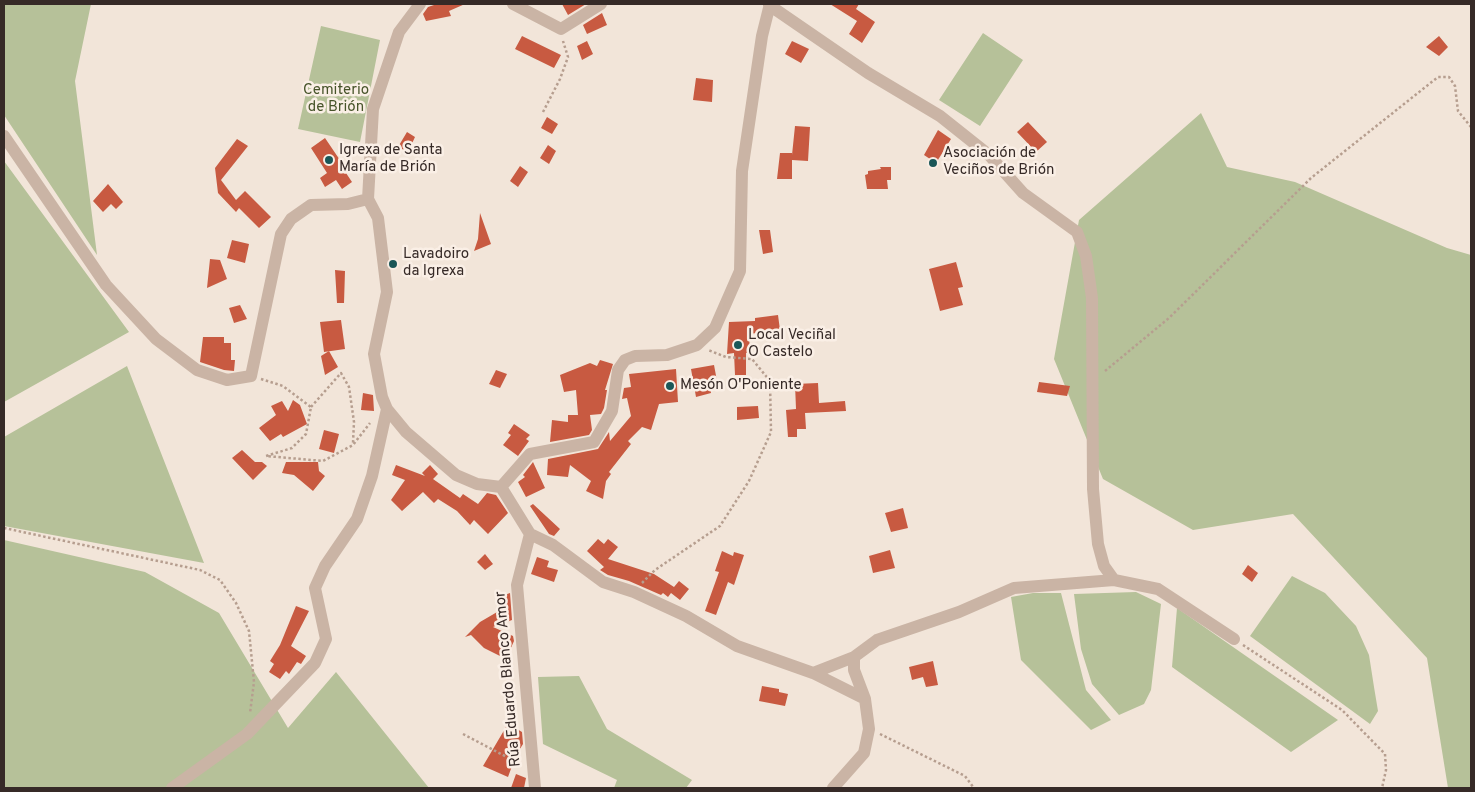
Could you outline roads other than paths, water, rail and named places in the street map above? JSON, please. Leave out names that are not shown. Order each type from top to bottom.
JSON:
[{"type":"street","points":[[420,4],[399,32],[373,109],[368,199],[378,218],[387,292],[374,354],[382,397],[387,410],[406,432],[456,475],[477,484],[501,487]]},
{"type":"street","points":[[513,4],[561,30],[601,4]]},
{"type":"street","points":[[501,487],[530,454],[594,442],[612,411],[618,370],[625,360],[635,356],[667,355],[697,345],[715,328],[740,271],[742,172],[762,36],[770,4],[868,73],[940,116],[988,155],[1023,193],[1077,232],[1086,256],[1092,298],[1093,489],[1098,544],[1104,566],[1114,580]]},
{"type":"street","points":[[4,136],[106,285],[156,339],[197,370],[227,380],[251,376],[281,234],[291,219],[311,205],[348,204],[368,199]]},
{"type":"street","points":[[172,788],[247,734],[315,663],[326,639],[316,588],[325,566],[357,519],[372,476],[387,410]]},
{"type":"street","points":[[501,487],[530,534],[553,545],[603,582],[634,592],[686,616],[737,646],[813,673],[865,699]]},
{"type":"street","name":"Rúa Eduardo Blanco Amor","points":[[530,534],[518,584],[535,788]]},
{"type":"street","points":[[813,673],[854,657],[877,640],[959,612],[1014,588],[1114,580],[1158,589],[1234,638]]},
{"type":"street","points":[[833,788],[864,753],[869,729],[865,699],[854,670],[854,657]]},
{"type":"place","name":"Igrexa de Santa María de Brión","points":[[329,160]]},
{"type":"place","name":"Asociación de Veciños de Brión","points":[[933,163]]},
{"type":"place","name":"Lavadoiro da Igrexa","points":[[393,264]]},
{"type":"place","name":"Local Veciñal O Castelo","points":[[738,345]]},
{"type":"place","name":"Mesón O'Poniente","points":[[670,386]]},
{"type":"park label","name":"Cemiterio de Brión","points":[[336,100]]}]
